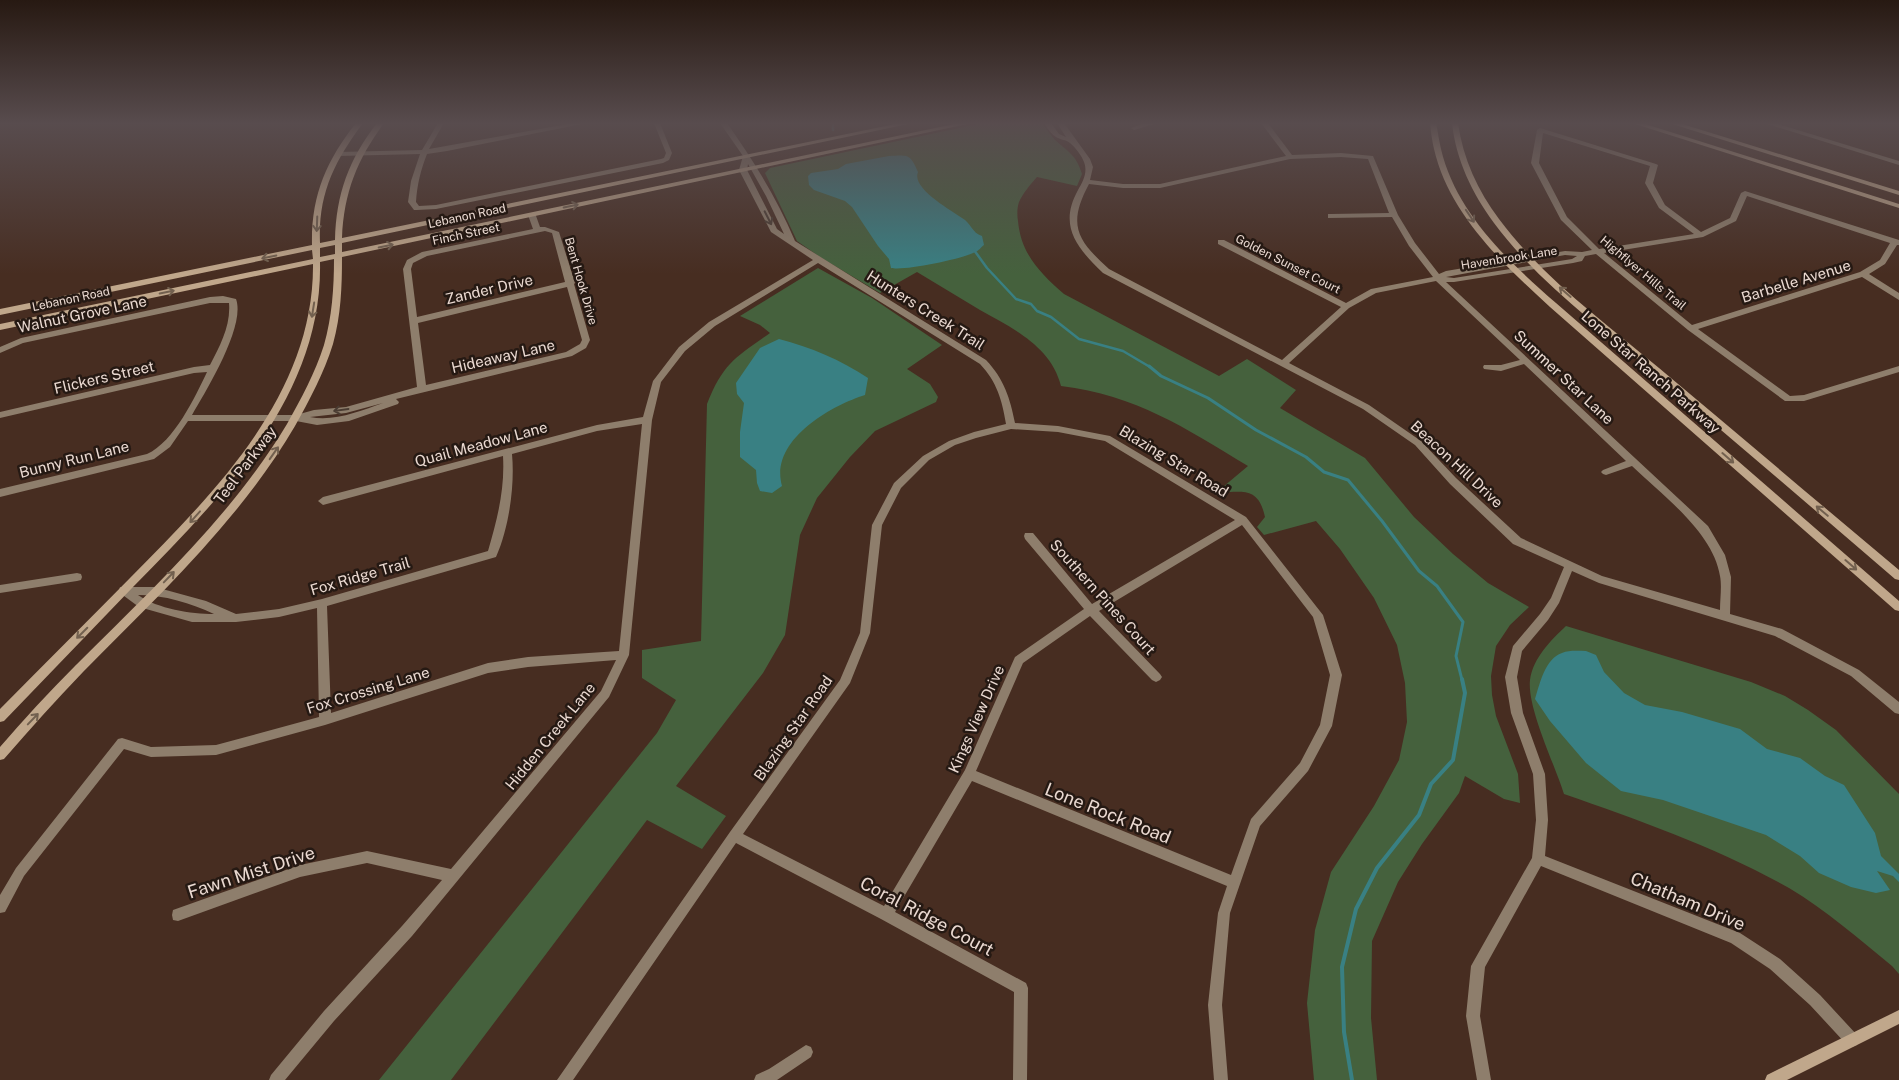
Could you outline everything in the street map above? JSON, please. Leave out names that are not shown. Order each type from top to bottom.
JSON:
[{"type":"main road","name":"Teel Parkway","points":[[0,717],[190,523],[218,492],[271,418],[292,377],[308,334],[316,286],[317,210],[329,173]]},
{"type":"main road","name":"Teel Parkway","points":[[0,755],[198,547],[240,499],[272,457],[296,418],[317,377],[326,353],[336,309],[340,212],[352,173]]},
{"type":"main road","name":"Lebanon Road","points":[[0,312],[669,173]]},
{"type":"main road","name":"Lebanon Road","points":[[0,327],[727,173]]},
{"type":"main road","name":"Lone Star Ranch Parkway","points":[[1446,173],[1449,182],[1476,225],[1514,269],[1899,607]]},
{"type":"main road","name":"Lone Star Ranch Parkway","points":[[1469,173],[1476,189],[1499,224],[1537,266],[1590,314],[1899,576]]},
{"type":"main road","points":[[1796,173],[1899,206]]},
{"type":"main road","points":[[1835,173],[1899,193]]},
{"type":"main road","points":[[527,202],[532,215]]},
{"type":"main road","points":[[102,305],[117,287]]},
{"type":"main road","points":[[100,291],[102,305]]},
{"type":"main road","points":[[1772,1080],[1899,1017]]},
{"type":"street","points":[[419,173],[412,202],[418,208],[446,205],[598,173]]},
{"type":"street","name":"Hunters Creek Trail","points":[[745,173],[774,230],[818,260],[983,362],[996,373],[1005,392],[1011,426]]},
{"type":"street","points":[[759,173],[793,244]]},
{"type":"street","name":"Beacon Hill Drive","points":[[1088,173],[1073,209],[1074,233],[1095,261],[1106,271],[1366,407],[1386,420],[1418,443],[1452,481],[1517,541],[1599,579],[1778,632],[1855,672],[1899,710]]},
{"type":"street","points":[[1086,181],[1124,188],[1160,186],[1216,173]]},
{"type":"street","name":"Summer Star Lane","points":[[1378,173],[1394,215],[1412,244],[1438,278],[1704,529],[1720,555],[1726,577],[1725,616]]},
{"type":"street","name":"Highflyer Hills Trail","points":[[1541,173],[1564,218],[1598,252],[1691,328],[1788,398],[1804,398],[1899,369]]},
{"type":"street","name":"Highflyer Hills Trail","points":[[1651,173],[1648,183],[1662,206],[1700,235]]},
{"type":"street","name":"Havenbrook Lane","points":[[1438,278],[1446,273],[1530,258],[1565,253],[1582,254],[1598,252],[1700,235],[1733,219],[1745,193],[1896,242]]},
{"type":"street","points":[[532,215],[537,230]]},
{"type":"street","points":[[1331,216],[1394,215]]},
{"type":"street","name":"Bent Hook Drive","points":[[537,230],[545,229],[555,232],[586,340]]},
{"type":"street","name":"Finch Street","points":[[413,321],[407,269],[410,262],[415,258],[425,254],[537,230]]},
{"type":"street","name":"Golden Sunset Court","points":[[1221,242],[1346,306]]},
{"type":"street","name":"Barbelle Avenue","points":[[1691,328],[1863,274],[1882,264],[1896,242]]},
{"type":"street","name":"Havenbrook Lane","points":[[1283,364],[1346,306],[1374,292],[1438,278],[1454,280],[1573,261],[1582,254]]},
{"type":"street","name":"Hidden Creek Lane","points":[[276,1080],[330,1016],[407,931],[605,694],[624,655],[647,420],[657,381],[682,349],[712,324],[818,260]]},
{"type":"street","points":[[1863,274],[1899,297]]},
{"type":"street","name":"Zander Drive","points":[[413,321],[570,284]]},
{"type":"street","name":"Walnut Grove Lane","points":[[0,350],[21,341],[191,304],[217,299],[231,300],[234,305],[234,314],[214,368]]},
{"type":"street","points":[[413,321],[422,389]]},
{"type":"street","name":"Hideaway Lane","points":[[187,418],[296,418],[317,422],[350,418],[381,408],[422,389],[569,354],[583,346],[586,340]]},
{"type":"street","points":[[1487,367],[1501,368],[1526,361]]},
{"type":"street","points":[[187,418],[214,368]]},
{"type":"street","name":"Flickers Street","points":[[0,415],[194,370],[214,368]]},
{"type":"street","name":"Bunny Run Lane","points":[[0,493],[155,455],[166,446],[187,418]]},
{"type":"street","name":"Quail Meadow Lane","points":[[323,500],[597,428],[647,420]]},
{"type":"street","name":"Blazing Star Road","points":[[564,1080],[734,836],[844,683],[865,632],[877,525],[898,486],[926,458],[952,443],[974,435],[1011,426],[1058,428],[1107,438],[1243,520]]},
{"type":"street","name":"Fox Ridge Trail","points":[[124,590],[143,604],[192,618],[236,618],[279,613],[322,603],[492,554],[508,500],[510,472],[507,452]]},
{"type":"street","points":[[1606,472],[1634,462]]},
{"type":"street","points":[[1221,1080],[1215,1005],[1224,913],[1254,824],[1304,767],[1326,726],[1336,675],[1318,615],[1243,520]]},
{"type":"street","name":"Kings View Drive","points":[[886,914],[969,774],[1019,660],[1092,610],[1243,520]]},
{"type":"street","name":"Southern Pines Court","points":[[1029,536],[1092,610],[1156,678]]},
{"type":"street","points":[[1484,1080],[1472,1016],[1478,966],[1538,859],[1542,820],[1540,774],[1517,713],[1511,676],[1517,649],[1544,617],[1570,565]]},
{"type":"street","points":[[0,589],[77,577]]},
{"type":"street","points":[[124,590],[155,591],[206,605],[236,618]]},
{"type":"street","points":[[322,603],[325,720]]},
{"type":"street","name":"Fox Crossing Lane","points":[[0,907],[20,872],[122,743],[151,752],[216,750],[325,720],[488,668],[528,662],[624,655]]},
{"type":"street","name":"Lone Rock Road","points":[[969,774],[1234,883]]},
{"type":"street","name":"Coral Ridge Court","points":[[734,836],[886,914],[1021,988],[1020,1080]]},
{"type":"street","name":"Fawn Mist Drive","points":[[178,915],[300,871],[367,857],[453,876]]},
{"type":"street","name":"Chatham Drive","points":[[1538,859],[1735,938],[1775,964],[1815,1000],[1852,1040]]},
{"type":"street","points":[[761,1080],[774,1074],[806,1052]]},
{"type":"green space","points":[[765,173],[1082,173],[1077,186],[1037,177],[1019,202],[1018,219],[1023,243],[1033,262],[1047,278],[1064,294],[1219,376],[1247,359],[1296,390],[1280,408],[1365,458],[1414,517],[1453,554],[1488,583],[1529,607],[1510,625],[1496,646],[1491,676],[1496,716],[1518,774],[1520,803],[1504,799],[1465,776],[1459,793],[1422,844],[1398,882],[1372,941],[1371,1018],[1377,1080],[1314,1080],[1307,1003],[1315,930],[1331,872],[1374,806],[1399,760],[1407,722],[1405,683],[1397,645],[1374,598],[1340,549],[1316,521],[1264,535],[1257,527],[1265,517],[1262,507],[1253,495],[1241,492],[1217,492],[1248,466],[1181,426],[1137,405],[1088,390],[1061,386],[1049,360],[1029,340],[917,272],[880,293],[797,241]]},
{"type":"green space","points":[[818,268],[872,298],[942,345],[907,369],[930,384],[938,397],[936,402],[875,431],[850,457],[817,498],[800,535],[785,635],[763,673],[676,786],[726,816],[702,849],[647,820],[451,1080],[379,1080],[657,733],[676,700],[642,678],[642,650],[701,641],[707,404],[719,379],[732,362],[770,333],[760,325],[740,316]]},
{"type":"green space","points":[[1566,626],[1751,682],[1785,696],[1836,730],[1899,794],[1899,974],[1892,966],[1842,925],[1789,888],[1707,848],[1564,794],[1537,721],[1530,692],[1530,680],[1539,657],[1549,643]]},
{"type":"water","points":[[811,173],[918,173],[917,178],[920,185],[933,198],[965,220],[976,233],[982,236],[984,245],[968,255],[946,261],[908,268],[891,268],[889,259],[852,207],[845,201],[814,190],[809,185],[808,176]]},
{"type":"water","points":[[779,339],[825,355],[847,365],[868,378],[865,395],[851,400],[820,417],[793,440],[785,454],[780,470],[782,486],[772,493],[760,491],[756,470],[740,457],[740,432],[744,403],[737,394],[736,383],[760,348]]},
{"type":"water","points":[[1586,651],[1596,655],[1604,672],[1624,693],[1645,705],[1682,712],[1740,729],[1767,749],[1800,758],[1825,776],[1844,785],[1875,833],[1881,856],[1899,874],[1899,882],[1893,876],[1877,871],[1890,890],[1876,893],[1851,887],[1819,873],[1800,856],[1766,835],[1663,800],[1621,791],[1586,763],[1550,721],[1535,699],[1541,679],[1551,660],[1565,652]]},
{"type":"waterway","points":[[974,250],[987,268],[1016,299],[1031,304],[1037,311],[1051,317],[1079,339],[1123,351],[1150,367]]},
{"type":"waterway","points":[[1149,366],[1161,376],[1208,398],[1256,430],[1306,457],[1324,472],[1348,480],[1382,521],[1419,571],[1437,586],[1463,622],[1456,656],[1462,680]]},
{"type":"waterway","points":[[1352,1080],[1344,1032],[1342,967],[1356,909],[1377,868],[1419,815],[1431,784],[1453,760],[1465,693],[1462,679]]}]
